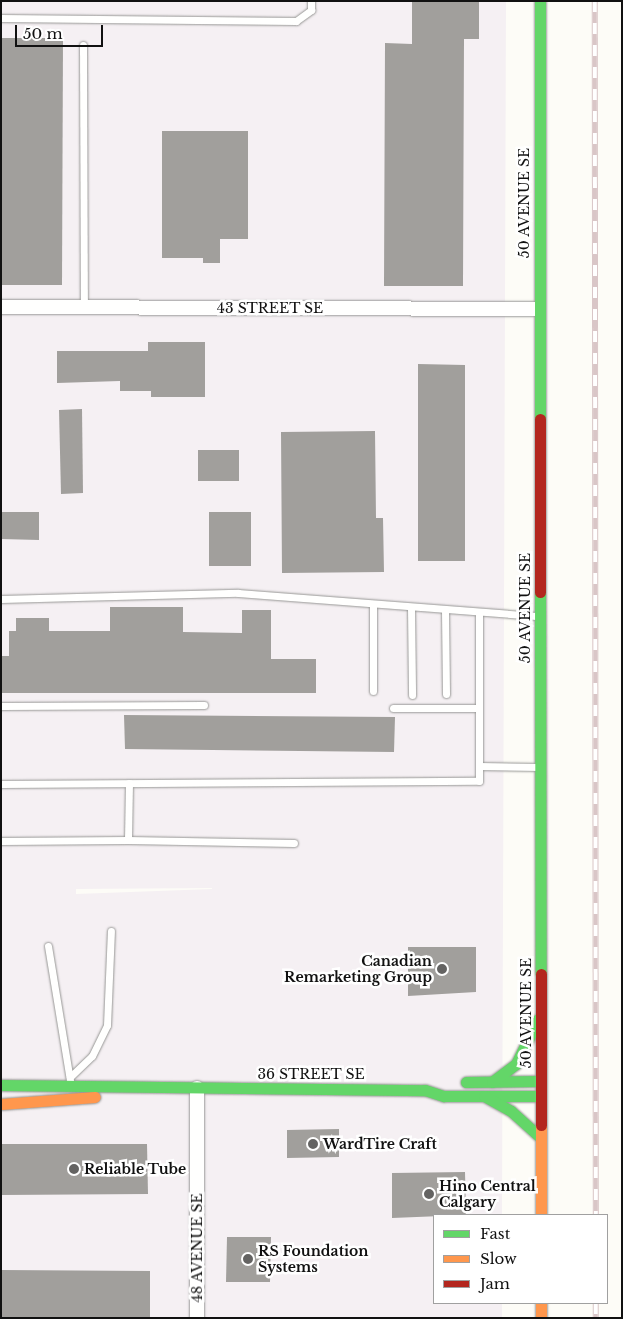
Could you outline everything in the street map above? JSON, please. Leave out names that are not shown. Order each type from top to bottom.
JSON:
[{"type":"street","name":"50 AVENUE SE","points":[[540,1],[541,1214]]},
{"type":"street","name":"43 STREET SE","points":[[1,307],[539,309]]},
{"type":"street","points":[[492,1082],[516,1064],[541,1012]]},
{"type":"street","name":"36 STREET SE","points":[[1,1085],[70,1081],[197,1088],[425,1090],[444,1096],[541,1096]]},
{"type":"street","name":"36 STREET SE","points":[[425,1090],[445,1082],[541,1082]]},
{"type":"street","name":"36 STREET SE","points":[[1,1104],[197,1088]]},
{"type":"street","name":"48 AVENUE SE","points":[[197,1088],[197,1318]]},
{"type":"street","points":[[484,1096],[525,1122],[541,1138]]},
{"type":"street","points":[[541,1304],[541,1318]]},
{"type":"lane","points":[[1,18],[296,21],[311,10],[311,1]]},
{"type":"lane","points":[[83,45],[84,307]]},
{"type":"lane","points":[[1,599],[238,593],[373,606],[480,614],[540,616]]},
{"type":"lane","points":[[373,606],[373,691]]},
{"type":"lane","points":[[411,608],[412,695]]},
{"type":"lane","points":[[445,611],[446,694]]},
{"type":"lane","points":[[1,784],[479,782],[480,614]]},
{"type":"lane","points":[[1,706],[204,705]]},
{"type":"lane","points":[[393,708],[479,708]]},
{"type":"lane","points":[[479,766],[540,767]]},
{"type":"lane","points":[[128,840],[129,783]]},
{"type":"lane","points":[[1,841],[128,840],[294,843]]},
{"type":"lane","points":[[70,1081],[92,1056],[107,1025],[111,931]]},
{"type":"lane","points":[[48,946],[70,1081]]},
{"type":"shaded area","points":[[1,1],[506,1],[502,1214],[433,1214],[433,1304],[502,1304],[502,1318],[1,1318]],"holes":[[[212,888],[212,889],[76,894],[76,889]]]},
{"type":"building","points":[[412,1],[479,1],[479,39],[464,39],[463,286],[384,286],[385,43],[412,44]]},
{"type":"building","points":[[1,38],[63,38],[62,285],[1,285]]},
{"type":"building","points":[[162,131],[248,131],[248,239],[220,239],[220,263],[203,263],[203,258],[162,258]]},
{"type":"building","points":[[148,342],[205,342],[205,397],[151,397],[151,391],[120,391],[120,381],[57,383],[57,351],[148,351]]},
{"type":"building","points":[[418,364],[465,365],[465,561],[418,561]]},
{"type":"building","points":[[82,409],[83,493],[61,494],[59,410]]},
{"type":"building","points":[[375,431],[376,518],[383,518],[384,572],[282,573],[281,432]]},
{"type":"building","points":[[198,450],[239,450],[239,481],[198,481]]},
{"type":"building","points":[[1,512],[39,512],[39,540],[1,539]]},
{"type":"building","points":[[209,512],[251,512],[251,566],[209,566]]},
{"type":"building","points":[[110,607],[183,607],[183,632],[242,633],[242,610],[271,610],[271,659],[316,659],[316,693],[1,693],[1,656],[9,656],[9,631],[16,631],[16,618],[49,618],[49,631],[110,631]]},
{"type":"building","points":[[124,715],[395,717],[394,752],[125,749]]},
{"type":"building","name":"Canadian Remarketing Group","points":[[408,947],[476,947],[476,992],[408,996]]},
{"type":"building","name":"WardTire Craft","points":[[339,1129],[339,1157],[287,1158],[287,1130]]},
{"type":"building","name":"Reliable Tube","points":[[1,1144],[147,1144],[148,1194],[1,1195]]},
{"type":"building","name":"Hino Central Calgary","points":[[465,1172],[466,1214],[433,1214],[433,1216],[392,1218],[392,1173]]},
{"type":"building","name":"RS Foundation Systems","points":[[227,1237],[271,1237],[270,1282],[226,1282]]},
{"type":"building","points":[[1,1270],[150,1271],[150,1318],[1,1318]]},
{"type":"railway","points":[[595,1],[596,1214]]},
{"type":"railway","points":[[596,1304],[596,1318]]},
{"type":"traffic: fast","points":[[540,1],[540,419]]},
{"type":"traffic: fast","points":[[540,592],[541,974]]},
{"type":"traffic: fast","points":[[492,1082],[516,1064],[538,1019]]},
{"type":"traffic: fast","points":[[466,1082],[541,1081]]},
{"type":"traffic: fast","points":[[1,1085],[425,1090],[444,1096],[541,1096]]},
{"type":"traffic: fast","points":[[484,1096],[511,1111],[541,1138]]},
{"type":"traffic: slow","points":[[1,1104],[95,1097]]},
{"type":"traffic: slow","points":[[541,1125],[541,1214]]},
{"type":"traffic: slow","points":[[541,1304],[541,1318]]},
{"type":"traffic: jam","points":[[540,419],[540,592]]},
{"type":"traffic: jam","points":[[541,974],[541,1125]]},
{"type":"place","name":"Canadian Remarketing Group","points":[[442,969]]},
{"type":"place","name":"WardTire Craft","points":[[313,1144]]},
{"type":"place","name":"Reliable Tube","points":[[74,1169]]},
{"type":"place","name":"Hino Central Calgary","points":[[429,1194]]},
{"type":"place","name":"RS Foundation Systems","points":[[248,1259]]}]
